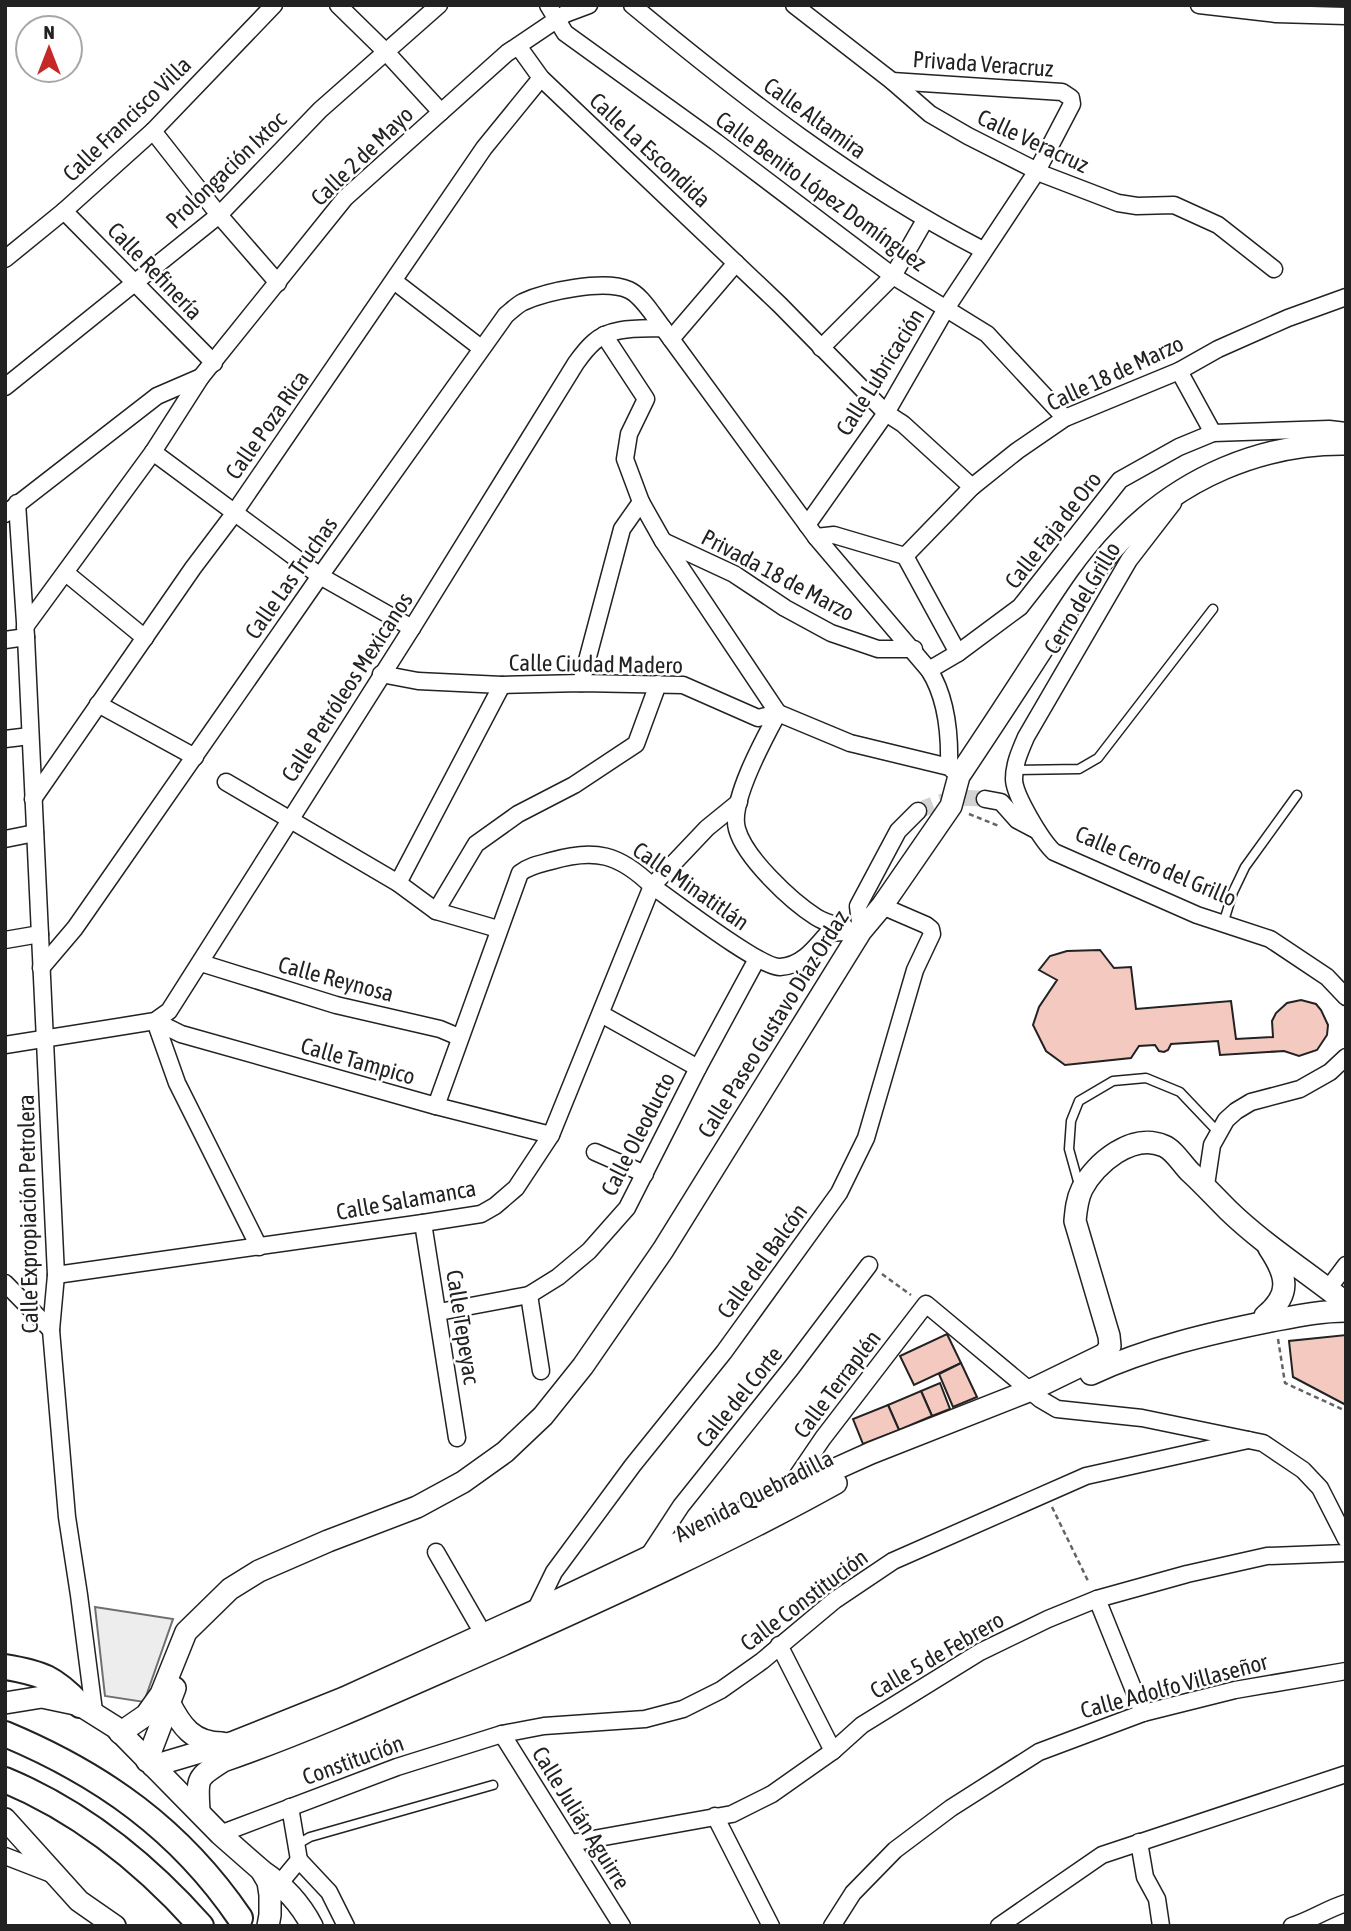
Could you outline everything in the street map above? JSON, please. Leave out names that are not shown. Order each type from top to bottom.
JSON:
[{"type":"main road","points":[[5,1667],[43,1675],[61,1685],[87,1708]]},
{"type":"main road","points":[[5,1734],[72,1765],[138,1808],[208,1875],[240,1918]]},
{"type":"main road","points":[[5,1780],[63,1808],[118,1847],[168,1891],[201,1926]]},
{"type":"street","name":"Calle Francisco Villa","points":[[5,259],[64,211],[153,131],[274,5]]},
{"type":"street","points":[[338,5],[441,112]]},
{"type":"street","name":"Prolongación Ixtoc","points":[[5,387],[219,215],[320,110],[439,5]]},
{"type":"street","name":"Calle 2 de Mayo","points":[[26,632],[153,452],[201,377],[345,198],[553,12],[565,14],[589,5]]},
{"type":"street","name":"Calle Altamira","points":[[632,5],[705,65],[824,154],[925,220],[983,250]]},
{"type":"street","name":"Calle Veracruz","points":[[794,5],[892,80],[930,114],[1037,172],[1118,203],[1137,206],[1174,205],[1218,225],[1275,268]]},
{"type":"street","points":[[1199,5],[1346,16]]},
{"type":"street","name":"Calle Benito López Domínguez","points":[[553,12],[565,33],[716,142],[893,276],[987,334],[1065,418]]},
{"type":"street","name":"Calle La Escondida","points":[[518,46],[538,73],[780,305],[886,413],[903,424],[972,487]]},
{"type":"street","name":"Calle Poza Rica","points":[[33,799],[538,73]]},
{"type":"street","name":"Privada Veracruz","points":[[892,80],[1062,92],[1071,98],[1072,104],[1037,172]]},
{"type":"street","points":[[153,131],[219,215],[278,283]]},
{"type":"street","name":"Calle Lubricación","points":[[811,531],[886,413],[947,307],[1037,172]]},
{"type":"street","name":"Calle Refinería","points":[[64,211],[214,363]]},
{"type":"street","points":[[821,348],[893,276],[925,220]]},
{"type":"street","points":[[667,334],[736,263]]},
{"type":"street","points":[[394,282],[481,348]]},
{"type":"street","name":"Calle Las Truchas","points":[[41,968],[75,928],[506,315],[521,303],[553,293],[588,285],[624,288],[633,292],[667,334]]},
{"type":"street","name":"Calle 18 de Marzo","points":[[905,556],[972,487],[1065,418],[1179,371],[1218,349],[1288,318],[1346,298]]},
{"type":"street","points":[[918,811],[898,831],[858,906],[861,931],[816,918],[773,882],[747,848],[736,828],[739,802],[751,767],[778,713],[663,541],[641,502],[625,459],[629,434],[646,399],[604,335],[623,330],[667,334],[811,531],[914,649],[929,670],[938,684],[950,736],[954,772]]},
{"type":"street","name":"Calle Petróleos Mexicanos","points":[[155,1021],[169,1011],[201,963],[576,363],[594,342],[604,335]]},
{"type":"street","points":[[1179,371],[1213,433]]},
{"type":"street","name":"Calle 2 de Mayo","points":[[11,509],[157,396],[201,377]]},
{"type":"street","name":"Calle Faja de Oro","points":[[929,670],[958,653],[1020,607],[1120,480],[1179,447],[1213,433],[1329,429],[1346,431]]},
{"type":"street","name":"Calle Paseo Gustavo Díaz Ordaz","points":[[120,1733],[146,1715],[160,1694],[186,1632],[230,1589],[259,1571],[417,1507],[463,1482],[505,1452],[543,1416],[583,1366],[663,1250],[861,931],[882,906],[951,806],[954,772],[1101,563],[1122,539],[1160,506],[1212,473],[1256,455],[1298,445],[1346,444]]},
{"type":"street","points":[[153,452],[320,576],[412,628]]},
{"type":"street","name":"Cerro del Grillo","points":[[1014,770],[1026,737],[1129,560],[1185,488]]},
{"type":"street","points":[[581,683],[622,529],[641,502]]},
{"type":"street","name":"Calle Expropiación Petrolera","points":[[11,509],[26,632],[46,1037],[56,1275],[51,1330],[66,1517],[79,1595],[87,1708]]},
{"type":"street","points":[[811,531],[905,556],[958,653]]},
{"type":"street","name":"Privada 18 de Marzo","points":[[663,541],[734,574],[785,608],[831,633],[878,649],[914,649]]},
{"type":"street","points":[[66,573],[145,638]]},
{"type":"street","points":[[5,640],[26,632]]},
{"type":"street","name":"Calle Ciudad Madero","points":[[381,674],[418,681],[502,685],[581,683],[690,687],[758,718],[778,713],[850,743],[954,772]]},
{"type":"street","points":[[436,911],[476,845],[518,814],[574,785],[636,744],[658,684]]},
{"type":"street","points":[[398,883],[502,685]]},
{"type":"street","points":[[99,704],[195,757]]},
{"type":"street","points":[[5,739],[30,736]]},
{"type":"street","name":"Calle Cerro del Grillo","points":[[1014,770],[1013,783],[1036,830],[1044,843],[1062,856],[1197,915],[1270,939],[1327,977],[1346,997]]},
{"type":"street","points":[[226,782],[398,883],[436,911],[498,929]]},
{"type":"street","points":[[985,799],[1001,802],[1017,820],[1036,830]]},
{"type":"street","name":"Calle Salamanca","points":[[56,1275],[424,1223],[481,1214],[495,1206],[516,1188],[551,1135],[652,886],[707,828],[739,802]]},
{"type":"street","points":[[5,839],[35,834]]},
{"type":"street","name":"Calle Minatitlán","points":[[436,1106],[498,929],[520,873],[527,868],[565,857],[592,853],[608,856],[640,874],[652,886],[757,959],[777,968],[807,957],[828,933],[861,931]]},
{"type":"street","name":"Calle del Balcón","points":[[539,1619],[554,1572],[633,1465],[724,1352],[839,1193],[866,1138],[915,970],[932,934],[926,925],[882,906]]},
{"type":"street","points":[[5,940],[40,934]]},
{"type":"street","name":"Calle Oleoducto","points":[[439,1312],[529,1295],[558,1277],[589,1251],[627,1209],[757,959]]},
{"type":"street","name":"Calle Reynosa","points":[[201,963],[336,1005],[440,1029],[459,1037]]},
{"type":"street","points":[[601,1013],[698,1068]]},
{"type":"street","points":[[5,1045],[155,1021],[177,1083],[259,1247]]},
{"type":"street","name":"Calle Tampico","points":[[155,1021],[181,1034],[436,1106],[551,1135]]},
{"type":"street","points":[[1206,1185],[1212,1145],[1226,1121],[1251,1102],[1300,1089],[1331,1072],[1346,1057]]},
{"type":"street","points":[[1080,1192],[1087,1180],[1126,1146],[1138,1142],[1152,1142],[1167,1147],[1229,1211],[1346,1303]]},
{"type":"street","points":[[595,1152],[645,1174]]},
{"type":"street","name":"Avenida Quebradilla","points":[[150,1764],[234,1742],[488,1642],[713,1548],[840,1480],[1036,1394],[1095,1360],[1109,1350],[1109,1336],[1075,1221],[1080,1192]]},
{"type":"street","name":"Calle Tepeyac","points":[[424,1223],[457,1438]]},
{"type":"street","points":[[1262,1238],[1280,1264],[1284,1281],[1279,1305],[1270,1318]]},
{"type":"street","name":"Calle del Corte","points":[[647,1558],[681,1507],[869,1265]]},
{"type":"street","points":[[1270,1318],[1315,1299],[1328,1289],[1346,1265]]},
{"type":"street","points":[[5,1283],[51,1330]]},
{"type":"street","points":[[529,1295],[541,1371]]},
{"type":"street","points":[[926,1304],[1057,1409],[1142,1418],[1271,1447],[1303,1470],[1320,1488],[1346,1539]]},
{"type":"street","name":"Calle Terraplén","points":[[785,1493],[823,1438],[926,1304]]},
{"type":"street","name":"Avenida Quebradilla","points":[[539,1619],[647,1558],[871,1453],[1116,1363],[1233,1328],[1270,1318],[1346,1311]]},
{"type":"street","name":"Calle Constitución","points":[[502,1734],[544,1726],[645,1719],[683,1709],[721,1690],[762,1661],[835,1600],[893,1561],[1086,1476],[1248,1440]]},
{"type":"street","points":[[436,1552],[488,1642]]},
{"type":"street","name":"Calle 5 de Febrero","points":[[571,1843],[732,1814],[772,1794],[833,1751],[862,1726],[980,1651],[1097,1599],[1186,1574],[1267,1556],[1346,1553]]},
{"type":"street","points":[[1097,1599],[1143,1713]]},
{"type":"street","points":[[150,1764],[169,1702],[187,1656],[201,1634],[206,1612]]},
{"type":"street","name":"Avenida Quebradilla","points":[[199,1810],[197,1787],[202,1774],[223,1761],[399,1691],[488,1642]]},
{"type":"street","points":[[779,1645],[833,1751]]},
{"type":"street","name":"Calle Adolfo Villaseñor","points":[[832,1926],[844,1905],[873,1870],[895,1850],[951,1808],[1039,1752],[1143,1713],[1236,1690],[1346,1671]]},
{"type":"street","points":[[19,1696],[87,1708],[120,1733],[261,1870],[268,1882],[312,1926]]},
{"type":"street","points":[[169,1702],[178,1721],[196,1738],[218,1744],[234,1742]]},
{"type":"street","name":"Constitución","points":[[220,1833],[397,1767],[502,1734]]},
{"type":"street","name":"Calle Julián Aguirre","points":[[502,1734],[622,1926]]},
{"type":"street","points":[[999,1926],[1102,1855],[1346,1774]]},
{"type":"street","points":[[290,1807],[298,1852],[328,1892],[346,1926]]},
{"type":"street","points":[[715,1816],[771,1926]]},
{"type":"street","points":[[5,1819],[100,1926]]},
{"type":"street","points":[[1139,1842],[1145,1877],[1157,1899],[1161,1926]]},
{"type":"street","points":[[268,1926],[275,1889],[298,1852]]},
{"type":"street","points":[[5,1856],[54,1875]]},
{"type":"street","points":[[79,1901],[115,1926]]},
{"type":"street","points":[[1303,1924],[1329,1908],[1346,1903]]},
{"type":"lane","points":[[1014,770],[1079,769],[1098,758],[1213,609]]},
{"type":"lane","points":[[1223,924],[1233,892],[1245,867],[1297,795]]},
{"type":"lane","points":[[1080,1192],[1069,1149],[1071,1121],[1079,1101],[1113,1081],[1146,1078],[1180,1092],[1219,1132]]},
{"type":"lane","points":[[298,1852],[310,1837],[493,1785]]},
{"type":"path","points":[[951,806],[1007,829]]},
{"type":"path","points":[[869,1265],[926,1304]]},
{"type":"path","points":[[1270,1318],[1285,1383],[1346,1411]]},
{"type":"path","points":[[1046,1494],[1097,1599]]},
{"type":"shaded area","points":[[95,1607],[173,1619],[144,1702],[105,1696]]},
{"type":"building","points":[[1100,950],[1114,968],[1131,967],[1136,1009],[1231,1001],[1236,1039],[1273,1037],[1272,1021],[1276,1013],[1287,1003],[1301,1000],[1316,1004],[1321,1010],[1328,1025],[1327,1035],[1317,1050],[1299,1056],[1284,1051],[1220,1055],[1218,1041],[1171,1044],[1164,1052],[1159,1051],[1155,1045],[1139,1046],[1131,1058],[1065,1065],[1046,1051],[1033,1025],[1039,1007],[1057,980],[1039,970],[1050,956],[1067,951]]},
{"type":"building","points":[[947,1334],[961,1363],[914,1385],[900,1356]]},
{"type":"building","points":[[1346,1335],[1346,1405],[1293,1377],[1289,1341]]},
{"type":"building","points":[[961,1363],[977,1397],[953,1407],[939,1374]]},
{"type":"building","points":[[940,1383],[950,1409],[932,1416],[921,1391]]},
{"type":"building","points":[[921,1391],[932,1416],[899,1430],[888,1405]]},
{"type":"building","points":[[888,1405],[899,1430],[863,1444],[853,1419]]},
{"type":"tunnel","points":[[918,811],[950,800],[985,799]]}]
